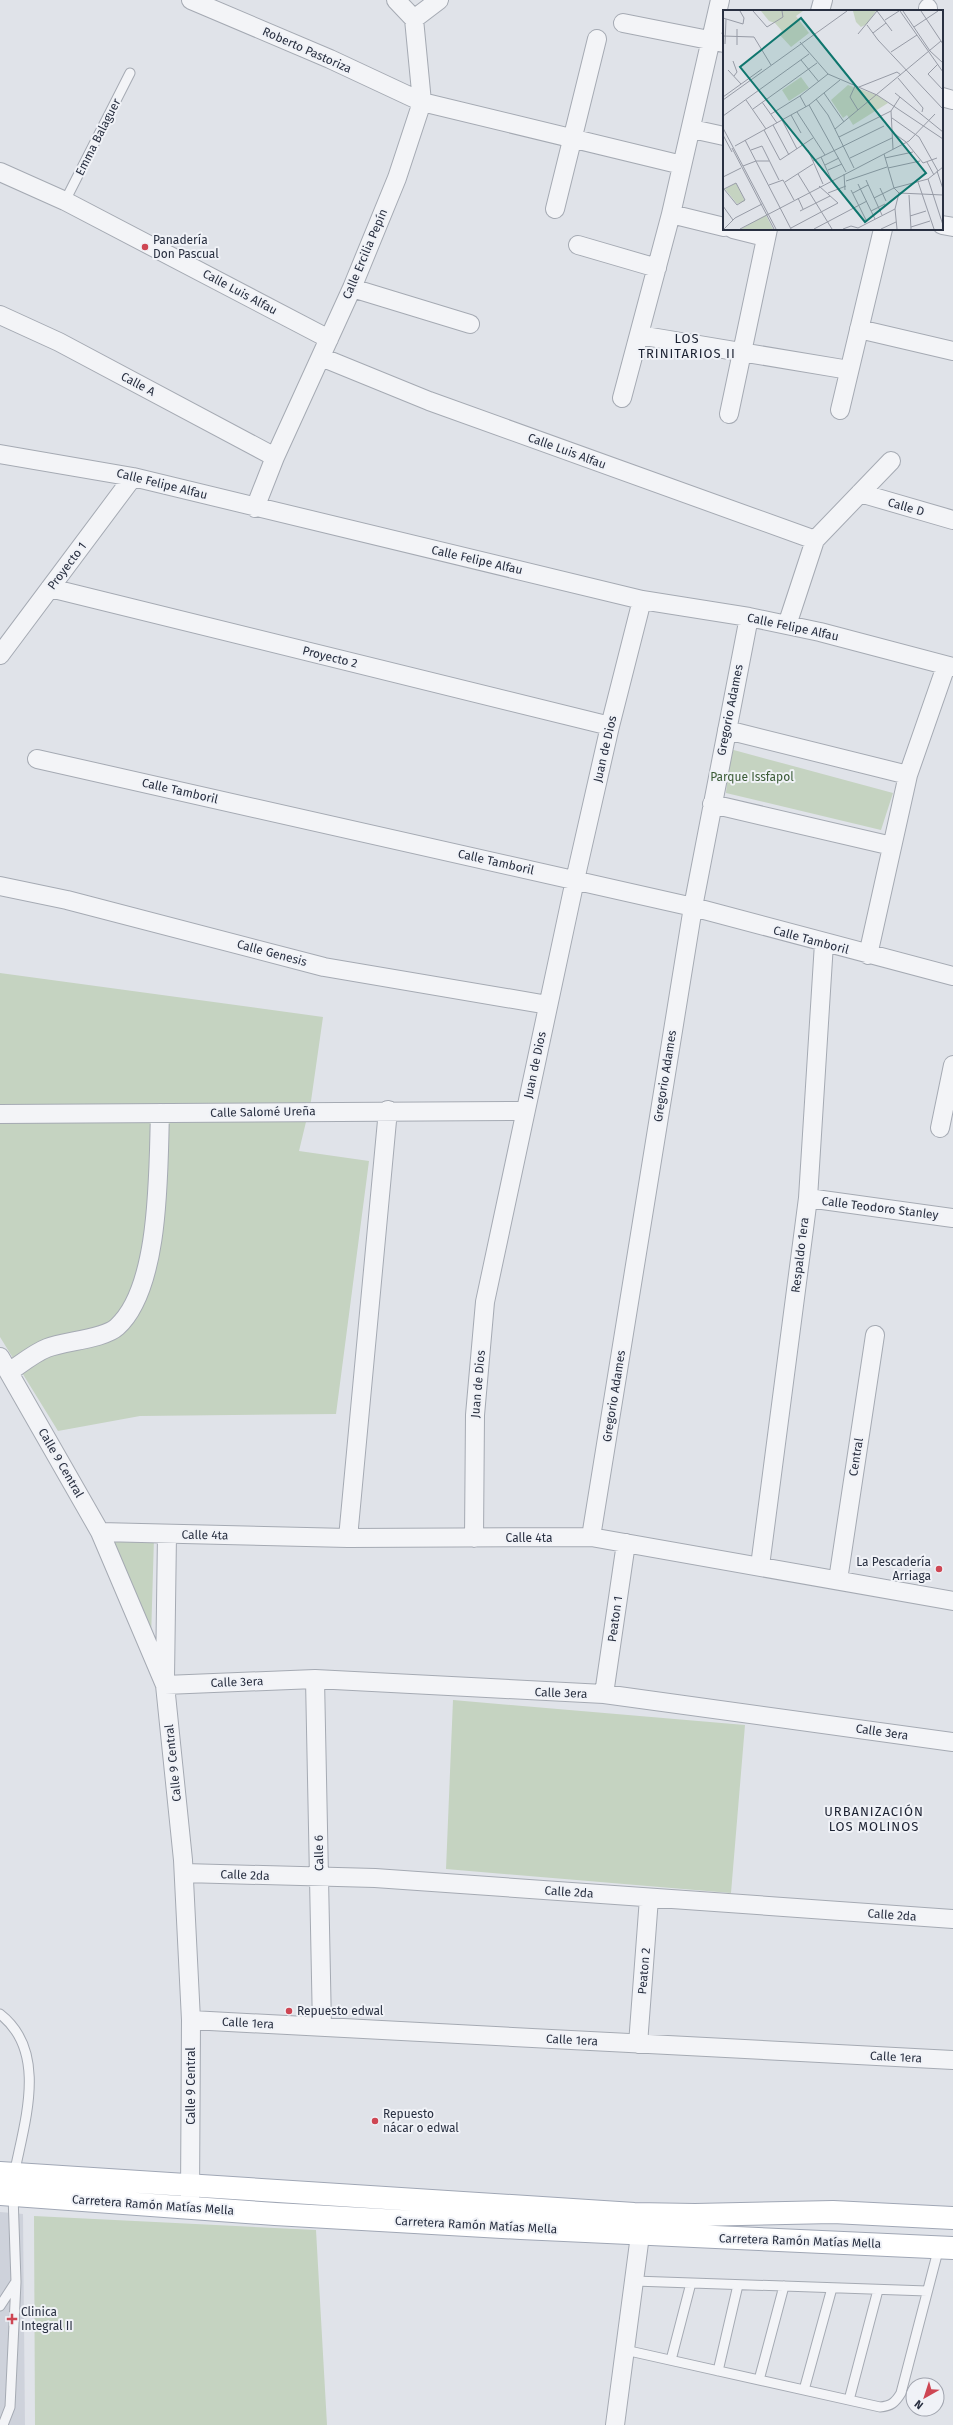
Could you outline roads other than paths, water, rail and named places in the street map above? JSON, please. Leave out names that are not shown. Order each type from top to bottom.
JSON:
[{"type":"main road","name":"Carretera Ramón Matías Mella","points":[[7,2184],[190,2197],[642,2224],[946,2247]]},
{"type":"main road","name":"Carretera Ramón Matías Mella","points":[[642,2224],[695,2215],[833,2212],[953,2218]]},
{"type":"street","name":"Roberto Pastoriza","points":[[191,0],[330,59],[422,102],[682,165]]},
{"type":"street","points":[[396,0],[414,19],[439,0]]},
{"type":"street","points":[[622,398],[671,214],[682,165],[717,42],[720,0]]},
{"type":"street","points":[[820,10],[823,0]]},
{"type":"street","name":"Calle Ercilia Pepín","points":[[254,508],[275,457],[352,288],[397,178],[422,102],[414,19]]},
{"type":"street","points":[[623,23],[717,42]]},
{"type":"street","points":[[555,209],[571,138],[597,39]]},
{"type":"street","points":[[943,97],[953,100]]},
{"type":"street","points":[[692,129],[723,136]]},
{"type":"street","name":"Calle Luis Alfau","points":[[0,172],[65,202],[329,339]]},
{"type":"street","points":[[671,214],[723,227]]},
{"type":"street","points":[[943,225],[953,227]]},
{"type":"street","points":[[729,414],[766,233],[741,230]]},
{"type":"street","points":[[840,410],[883,230]]},
{"type":"street","points":[[578,245],[657,268]]},
{"type":"street","points":[[352,288],[470,324]]},
{"type":"street","name":"Calle A","points":[[0,315],[59,342],[275,457]]},
{"type":"street","points":[[859,329],[953,351]]},
{"type":"street","points":[[639,335],[849,370]]},
{"type":"street","name":"Calle Luis Alfau","points":[[321,357],[429,401],[815,540]]},
{"type":"street","name":"Calle Felipe Alfau","points":[[0,454],[133,477],[254,508],[642,600],[748,617],[787,625],[949,666]]},
{"type":"street","points":[[787,625],[815,540],[891,461]]},
{"type":"street","name":"Proyecto 1","points":[[1,647],[50,588],[133,477]]},
{"type":"street","name":"Calle D","points":[[860,493],[953,520]]},
{"type":"street","name":"Proyecto 2","points":[[50,588],[610,726]]},
{"type":"street","name":"Juan de Dios","points":[[474,1538],[475,1415],[485,1302],[575,880],[610,726],[642,600]]},
{"type":"street","name":"Gregorio Adames","points":[[591,1538],[693,907],[748,617]]},
{"type":"street","points":[[868,955],[908,775],[949,666]]},
{"type":"street","points":[[727,730],[908,775]]},
{"type":"street","name":"Calle Tamboril","points":[[37,759],[693,907],[868,955],[953,976]]},
{"type":"street","points":[[712,804],[892,846]]},
{"type":"street","name":"Calle Genesis","points":[[0,886],[67,900],[324,967],[548,1005]]},
{"type":"street","name":"Respaldo 1era","points":[[760,1566],[808,1198],[824,943]]},
{"type":"street","points":[[940,1128],[953,1065]]},
{"type":"street","points":[[348,1538],[388,1110]]},
{"type":"street","name":"Calle Salomé Ureña","points":[[0,1114],[388,1110],[525,1111]]},
{"type":"street","points":[[4,1364],[47,1348],[98,1335],[117,1327],[135,1303],[148,1267],[158,1189],[160,1113]]},
{"type":"street","name":"Calle Teodoro Stanley","points":[[808,1198],[953,1218]]},
{"type":"street","name":"Central","points":[[838,1580],[875,1335]]},
{"type":"street","name":"Calle 9 Central","points":[[4,1364],[100,1532],[165,1685],[184,1873],[191,2020],[190,2197]]},
{"type":"street","name":"Calle 4ta","points":[[100,1532],[348,1538],[591,1538],[760,1566],[953,1601]]},
{"type":"street","points":[[165,1685],[167,1534]]},
{"type":"street","name":"Peaton 1","points":[[604,1694],[626,1543]]},
{"type":"street","name":"Calle 3era","points":[[165,1685],[315,1679],[604,1694],[953,1742]]},
{"type":"street","name":"Calle 6","points":[[315,1679],[322,2027]]},
{"type":"street","name":"Calle 2da","points":[[184,1873],[375,1878],[953,1919]]},
{"type":"street","name":"Peaton 2","points":[[638,2044],[650,1898]]},
{"type":"street","name":"Calle 1era","points":[[191,2020],[953,2060]]},
{"type":"street","points":[[615,2425],[642,2224]]},
{"type":"lane","name":"Emma Balaguer","points":[[65,202],[130,73]]},
{"type":"lane","points":[[0,2014],[21,2037],[29,2063],[29,2095],[7,2184],[16,2282],[10,2407],[3,2425]]},
{"type":"lane","points":[[625,2350],[880,2407],[893,2404],[901,2393],[927,2291],[946,2247]]},
{"type":"lane","points":[[634,2281],[927,2291]]},
{"type":"lane","points":[[0,2306],[16,2282]]},
{"type":"lane","points":[[671,2360],[691,2283]]},
{"type":"lane","points":[[718,2371],[738,2285]]},
{"type":"lane","points":[[759,2380],[784,2286]]},
{"type":"lane","points":[[804,2390],[832,2288]]},
{"type":"lane","points":[[849,2400],[878,2290]]},
{"type":"place","name":"Panadería Don Pascual","points":[[145,247]]},
{"type":"place","name":"La Pescadería Arriaga","points":[[939,1569]]},
{"type":"place","name":"Repuesto edwal","points":[[289,2011]]},
{"type":"place","name":"Repuesto nácar o edwal","points":[[375,2121]]},
{"type":"place","name":"Clinica Integral II","points":[[12,2319]]},
{"type":"district","name":"LOS TRINITARIOS II","points":[[687,346]]},
{"type":"district","name":"URBANIZACIÓN LOS MOLINOS","points":[[874,1818]]},
{"type":"park label","name":"Parque Issfapol","points":[[752,777]]}]
